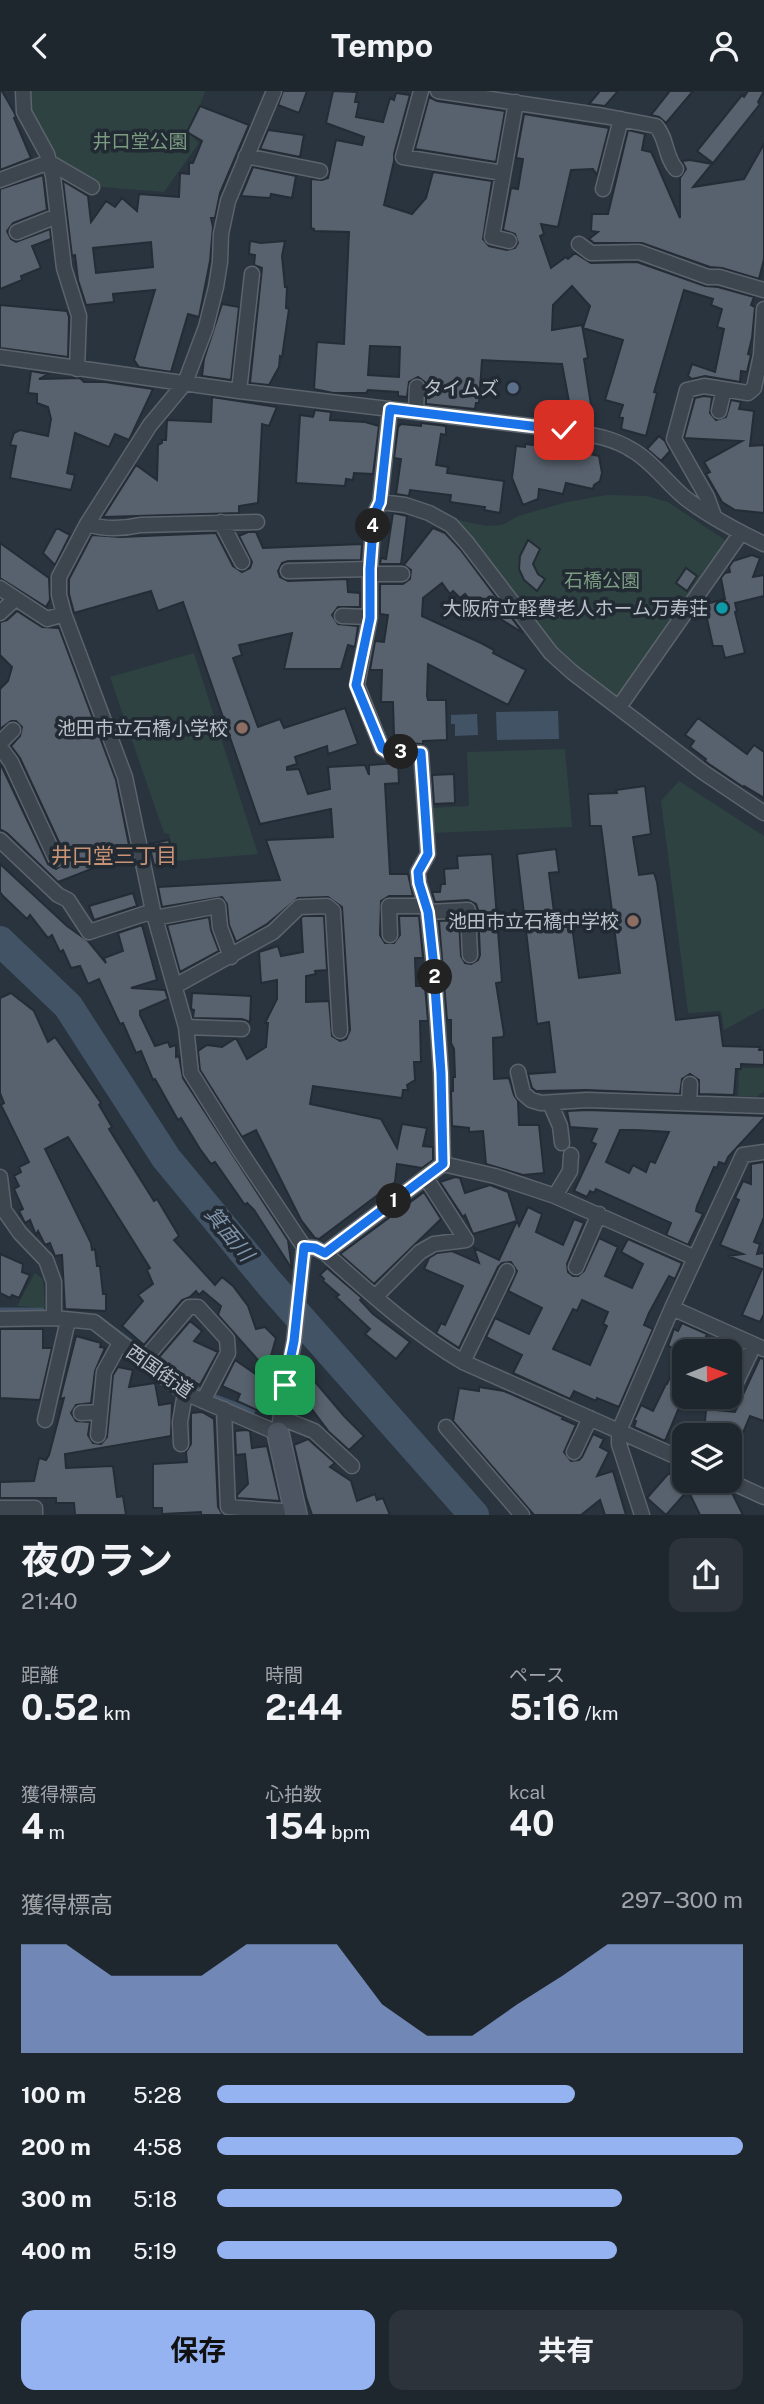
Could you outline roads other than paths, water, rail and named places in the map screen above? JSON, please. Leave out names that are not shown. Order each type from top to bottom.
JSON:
[{"type":"street","points":[[23,91],[24,112],[50,162],[53,176],[64,268],[79,316],[77,369]]},
{"type":"street","points":[[225,1409],[228,1507],[295,1513],[279,1426],[294,1341],[304,1247],[191,1073],[186,1027],[154,914],[125,777],[64,614],[59,577],[87,524],[150,425],[185,383],[206,327],[216,287],[221,234],[229,201],[274,91]]},
{"type":"street","points":[[421,91],[403,157],[503,173]]},
{"type":"street","points":[[438,91],[621,119],[656,127],[661,132],[671,163],[676,169]]},
{"type":"street","points":[[509,241],[486,236],[503,173],[516,102]]},
{"type":"street","points":[[603,188],[621,119]]},
{"type":"street","points":[[246,156],[320,171]]},
{"type":"street","points":[[0,180],[50,162]]},
{"type":"street","points":[[50,162],[92,187]]},
{"type":"street","points":[[17,232],[57,216]]},
{"type":"street","points":[[579,244],[591,253],[639,252],[708,277],[719,277],[764,290]]},
{"type":"street","points":[[239,391],[255,304],[252,274]]},
{"type":"street","points":[[714,516],[708,497],[674,439],[687,390],[704,386],[748,393],[754,389],[762,355],[764,309]]},
{"type":"street","points":[[0,357],[239,391],[564,430],[618,443],[634,451],[685,498],[741,534],[764,544]]},
{"type":"street","points":[[416,411],[417,387]]},
{"type":"street","points":[[719,411],[724,389]]},
{"type":"street","points":[[390,409],[380,502],[374,515],[370,618],[356,685],[382,748],[388,752],[421,753],[428,854],[418,872],[427,909],[433,958],[441,1073],[443,1164]]},
{"type":"street","points":[[380,502],[405,505],[429,513],[450,525],[467,543],[551,653],[703,772],[764,813]]},
{"type":"street","points":[[220,522],[242,562]]},
{"type":"street","points":[[87,524],[97,527],[130,527],[257,522]]},
{"type":"street","points":[[619,707],[741,534]]},
{"type":"street","points":[[288,571],[370,571],[402,574]]},
{"type":"street","points":[[0,589],[47,619],[64,614]]},
{"type":"street","points":[[0,613],[15,599]]},
{"type":"street","points":[[342,616],[370,618]]},
{"type":"street","points":[[13,730],[0,745],[11,762],[56,859]]},
{"type":"street","points":[[0,840],[58,895],[68,900],[89,932],[154,914],[218,906],[220,927],[231,957]]},
{"type":"street","points":[[175,986],[273,932],[299,907],[327,906],[333,911],[335,924],[340,1031]]},
{"type":"street","points":[[390,935],[389,906],[468,910],[470,955]]},
{"type":"street","points":[[186,1027],[242,1029]]},
{"type":"street","points":[[518,1072],[523,1093],[531,1101],[550,1103],[587,1100],[764,1106]]},
{"type":"street","points":[[689,1103],[690,1084]]},
{"type":"street","points":[[550,1103],[560,1126],[562,1143]]},
{"type":"street","points":[[642,1515],[619,1444],[619,1431],[743,1155],[764,1152]]},
{"type":"street","points":[[555,1196],[570,1171],[571,1156]]},
{"type":"street","points":[[325,1253],[443,1164]]},
{"type":"street","points":[[443,1164],[495,1176],[555,1196],[695,1258]]},
{"type":"street","points":[[0,1177],[4,1210],[20,1233],[46,1260],[54,1282],[61,1319],[56,1401],[45,1420]]},
{"type":"street","points":[[375,1297],[421,1252],[434,1244],[466,1240],[426,1178]]},
{"type":"street","points":[[576,1267],[599,1214]]},
{"type":"street","points":[[304,1247],[325,1253],[434,1345],[463,1362],[672,1455]]},
{"type":"street","points":[[463,1362],[507,1271]]},
{"type":"street","points":[[142,1362],[189,1307],[198,1307],[227,1339],[228,1353],[203,1401]]},
{"type":"street","points":[[672,1308],[759,1347],[742,1375]]},
{"type":"street","name":"西国街道","points":[[0,1318],[94,1322],[184,1393],[279,1426],[314,1431],[352,1466]]},
{"type":"street","points":[[98,1434],[104,1372],[120,1343]]},
{"type":"street","points":[[181,1444],[180,1422],[184,1393]]},
{"type":"street","points":[[82,1413],[100,1412]]},
{"type":"street","points":[[574,1452],[590,1418]]},
{"type":"street","points":[[446,1427],[523,1515]]},
{"type":"street","points":[[742,1487],[764,1497]]},
{"type":"street","points":[[0,1508],[39,1510]]},
{"type":"water","points":[[558,711],[559,739],[497,740],[496,712]]},
{"type":"water","points":[[477,714],[478,735],[455,736],[455,724],[451,724],[451,715]]},
{"type":"waterway","name":"箕面川","points":[[0,941],[68,1006],[166,1158],[270,1284],[474,1515]]},
{"type":"waterway","points":[[0,1310],[42,1310]]},
{"type":"waterway","points":[[99,1318],[131,1342]]},
{"type":"waterway","points":[[156,1362],[199,1390]]},
{"type":"waterway","points":[[216,1397],[253,1411]]},
{"type":"place","name":"タイムズ","points":[[513,388]]},
{"type":"place","name":"大阪府立軽費老人ホーム万寿荘","points":[[722,608]]},
{"type":"place","name":"池田市立石橋小学校","points":[[242,728]]},
{"type":"place","name":"池田市立石橋中学校","points":[[633,921]]},
{"type":"district","name":"井口堂三丁目","points":[[114,856]]},
{"type":"park label","name":"井口堂公園","points":[[140,141]]},
{"type":"park label","name":"石橋公園","points":[[602,580]]}]
